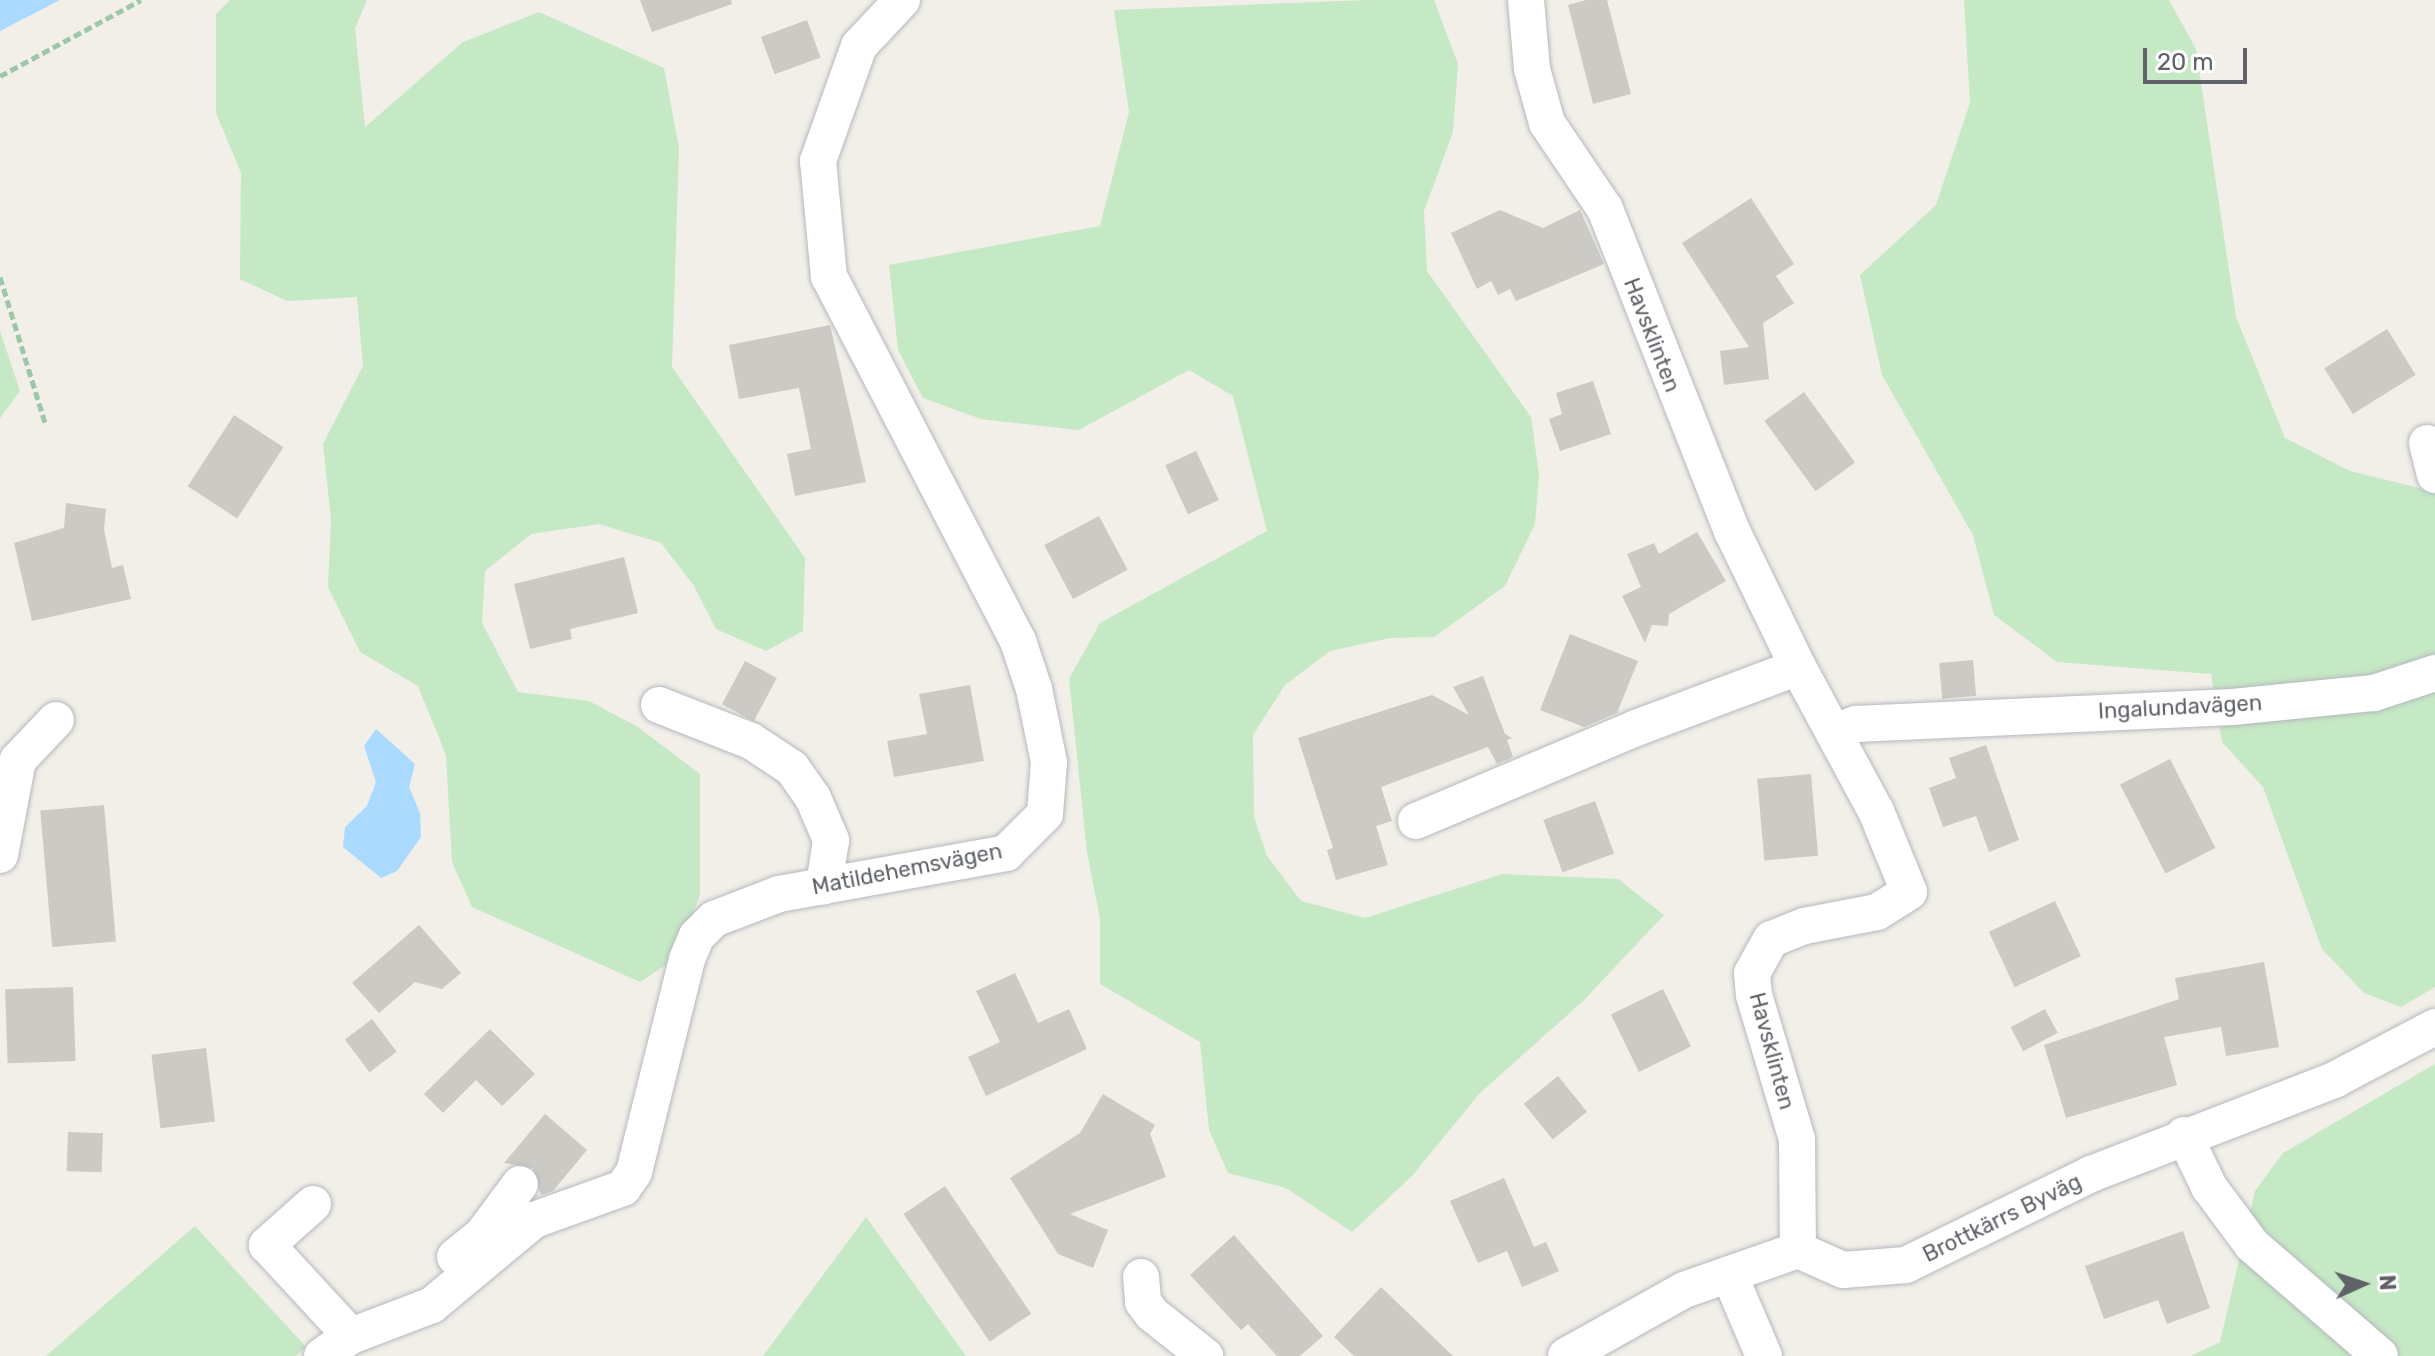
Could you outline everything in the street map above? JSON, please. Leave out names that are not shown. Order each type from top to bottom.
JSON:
[{"type":"street","name":"Matildehemsvägen","points":[[313,1204],[267,1245],[336,1346],[432,1305],[534,1220],[623,1188],[634,1172],[697,936],[714,919],[742,904],[1006,853],[1045,814],[1051,790],[1034,689],[1018,641],[829,277],[818,161],[859,46],[902,0]]},
{"type":"street","name":"Havsklinten","points":[[1526,0],[1532,69],[1547,123],[1605,209],[1683,418],[1798,667],[1836,732],[1876,811],[1909,892],[1877,912],[1804,926],[1771,939],[1752,973],[1754,995],[1797,1139],[1798,1250]]},
{"type":"street","points":[[1416,821],[1636,728],[1798,667]]},
{"type":"street","name":"Ingalundavägen","points":[[1836,732],[1856,724],[1922,719],[2248,705],[2374,693],[2435,673]]},
{"type":"street","points":[[659,705],[751,741],[792,768],[813,798],[831,840],[824,886]]},
{"type":"street","points":[[0,855],[18,760],[56,720]]},
{"type":"street","name":"Brottkärrs Byväg","points":[[1798,1250],[1843,1270],[1906,1265],[2020,1206],[2184,1135],[2334,1080],[2435,1027]]},
{"type":"street","points":[[2184,1135],[2209,1187],[2252,1245],[2380,1356]]},
{"type":"street","points":[[396,1318],[398,1302],[483,1234],[520,1184]]},
{"type":"street","points":[[1566,1356],[1670,1297],[1798,1250]]},
{"type":"street","points":[[1729,1274],[1764,1356]]},
{"type":"street","points":[[1141,1277],[1143,1302],[1152,1314],[1205,1356]]},
{"type":"path","points":[[0,76],[141,0]]},
{"type":"path","points":[[0,277],[45,422]]},
{"type":"green space","points":[[230,0],[367,0],[355,28],[365,127],[463,42],[539,12],[664,68],[679,148],[672,367],[805,558],[803,631],[766,651],[716,629],[694,586],[661,543],[599,524],[531,534],[485,571],[482,623],[518,692],[589,701],[638,727],[700,774],[700,895],[675,959],[640,982],[472,907],[452,862],[446,755],[418,686],[360,652],[328,587],[331,520],[323,444],[363,366],[357,297],[287,301],[240,279],[241,173],[216,113],[216,14]]},
{"type":"green space","points":[[1434,0],[1458,64],[1453,132],[1424,211],[1427,271],[1531,417],[1539,475],[1535,524],[1505,586],[1434,637],[1390,638],[1330,651],[1285,685],[1253,735],[1254,817],[1267,856],[1301,901],[1365,918],[1502,874],[1618,879],[1664,915],[1583,1001],[1479,1094],[1412,1176],[1352,1232],[1286,1188],[1228,1173],[1209,1130],[1200,1042],[1100,984],[1100,919],[1087,852],[1069,679],[1100,623],[1267,531],[1233,396],[1189,370],[1079,430],[981,419],[923,398],[898,350],[889,265],[1100,226],[1129,112],[1114,10]]},
{"type":"green space","points":[[1964,0],[2169,0],[2196,49],[2236,317],[2285,438],[2350,471],[2423,489],[2435,483],[2435,987],[2401,1007],[2364,993],[2322,949],[2263,787],[2222,742],[2211,674],[2057,662],[1994,615],[1973,535],[1882,375],[1860,275],[1936,205],[1970,103]]},
{"type":"green space","points":[[0,331],[20,391],[0,418]]},
{"type":"green space","points":[[2435,1064],[2435,1356],[2191,1356],[2220,1342],[2255,1191],[2283,1153]]},
{"type":"green space","points":[[866,1217],[966,1356],[763,1356]]},
{"type":"green space","points":[[195,1226],[306,1347],[296,1356],[46,1356]]},
{"type":"water","points":[[0,0],[60,0],[0,31]]},
{"type":"water","points":[[376,729],[415,764],[409,787],[420,813],[421,837],[397,871],[381,878],[343,847],[345,827],[367,806],[376,782],[364,746]]},
{"type":"building","points":[[640,0],[731,0],[732,4],[652,32]]},
{"type":"building","points":[[1586,0],[1607,0],[1631,94],[1593,104],[1568,5]]},
{"type":"building","points":[[807,20],[821,58],[775,74],[761,37]]},
{"type":"building","points":[[1751,198],[1794,264],[1776,276],[1794,303],[1763,323],[1769,379],[1724,385],[1720,351],[1749,347],[1682,243]]},
{"type":"building","points":[[1500,210],[1543,228],[1580,210],[1604,264],[1516,301],[1510,289],[1498,295],[1491,281],[1477,289],[1451,233]]},
{"type":"building","points":[[830,325],[866,482],[795,496],[787,454],[811,449],[799,388],[739,399],[729,345]]},
{"type":"building","points":[[2387,329],[2416,375],[2353,414],[2324,368]]},
{"type":"building","points":[[1593,381],[1611,434],[1560,451],[1549,419],[1562,414],[1556,393]]},
{"type":"building","points":[[1804,392],[1855,462],[1815,491],[1764,421]]},
{"type":"building","points":[[234,415],[283,447],[237,518],[188,486]]},
{"type":"building","points":[[1196,451],[1219,500],[1188,514],[1165,465]]},
{"type":"building","points":[[66,503],[106,509],[104,529],[112,568],[123,565],[131,599],[32,621],[14,543],[64,528]]},
{"type":"building","points":[[1099,516],[1128,570],[1073,599],[1044,545]]},
{"type":"building","points":[[1697,532],[1726,581],[1669,614],[1668,626],[1652,625],[1645,643],[1622,596],[1641,587],[1627,554],[1654,543],[1659,554]]},
{"type":"building","points":[[624,557],[638,613],[570,629],[572,639],[530,649],[514,584]]},
{"type":"building","points":[[1570,634],[1638,661],[1617,713],[1584,727],[1540,710]]},
{"type":"building","points":[[1973,660],[1976,696],[1942,699],[1939,663]]},
{"type":"building","points":[[745,661],[777,678],[754,721],[722,704]]},
{"type":"building","points":[[1483,676],[1505,734],[1512,738],[1507,740],[1513,757],[1497,764],[1488,747],[1381,787],[1392,821],[1376,826],[1388,865],[1336,880],[1327,850],[1333,848],[1298,738],[1432,695],[1469,715],[1453,687]]},
{"type":"building","points":[[970,685],[984,761],[894,777],[887,741],[927,734],[919,694]]},
{"type":"building","points":[[1986,745],[2019,840],[1989,852],[1976,816],[1943,827],[1929,788],[1956,778],[1949,758]]},
{"type":"building","points":[[2170,759],[2215,848],[2166,874],[2120,784]]},
{"type":"building","points":[[1811,774],[1818,856],[1764,860],[1757,779]]},
{"type":"building","points":[[1595,801],[1614,854],[1562,872],[1543,820]]},
{"type":"building","points":[[104,805],[116,941],[52,947],[40,811]]},
{"type":"building","points":[[2055,901],[2081,956],[2015,987],[1989,932]]},
{"type":"building","points":[[419,925],[461,973],[442,989],[415,982],[379,1013],[352,983]]},
{"type":"building","points":[[2264,962],[2279,1047],[2226,1056],[2221,1027],[2164,1037],[2177,1085],[2066,1118],[2044,1045],[2179,999],[2175,978]]},
{"type":"building","points":[[1015,973],[1038,1023],[1069,1009],[1087,1049],[986,1096],[968,1057],[1000,1042],[976,991]]},
{"type":"building","points":[[73,987],[76,1061],[8,1063],[5,989]]},
{"type":"building","points":[[1663,989],[1691,1047],[1639,1072],[1611,1014]]},
{"type":"building","points":[[2045,1009],[2058,1033],[2023,1051],[2011,1027]]},
{"type":"building","points":[[372,1019],[397,1052],[370,1072],[345,1039]]},
{"type":"building","points":[[490,1029],[535,1074],[502,1106],[476,1080],[443,1113],[424,1094]]},
{"type":"building","points":[[206,1048],[215,1121],[160,1128],[151,1055]]},
{"type":"building","points":[[1558,1076],[1587,1112],[1553,1139],[1524,1104]]},
{"type":"building","points":[[1103,1094],[1155,1125],[1150,1134],[1166,1177],[1070,1214],[1108,1230],[1093,1268],[1058,1254],[1010,1178],[1080,1133]]},
{"type":"building","points":[[545,1114],[587,1150],[553,1191],[541,1195],[533,1168],[504,1163]]},
{"type":"building","points":[[68,1132],[103,1133],[102,1172],[67,1171]]},
{"type":"building","points":[[1504,1178],[1534,1247],[1546,1242],[1559,1271],[1522,1287],[1507,1251],[1478,1263],[1450,1201]]},
{"type":"building","points":[[945,1186],[1031,1314],[990,1342],[904,1214]]},
{"type":"building","points":[[2183,1231],[2210,1308],[2167,1324],[2158,1300],[2104,1319],[2085,1266]]},
{"type":"building","points":[[1234,1235],[1323,1336],[1300,1356],[1277,1356],[1248,1324],[1241,1330],[1190,1275]]},
{"type":"building","points":[[1381,1287],[1453,1356],[1354,1356],[1334,1337]]}]
